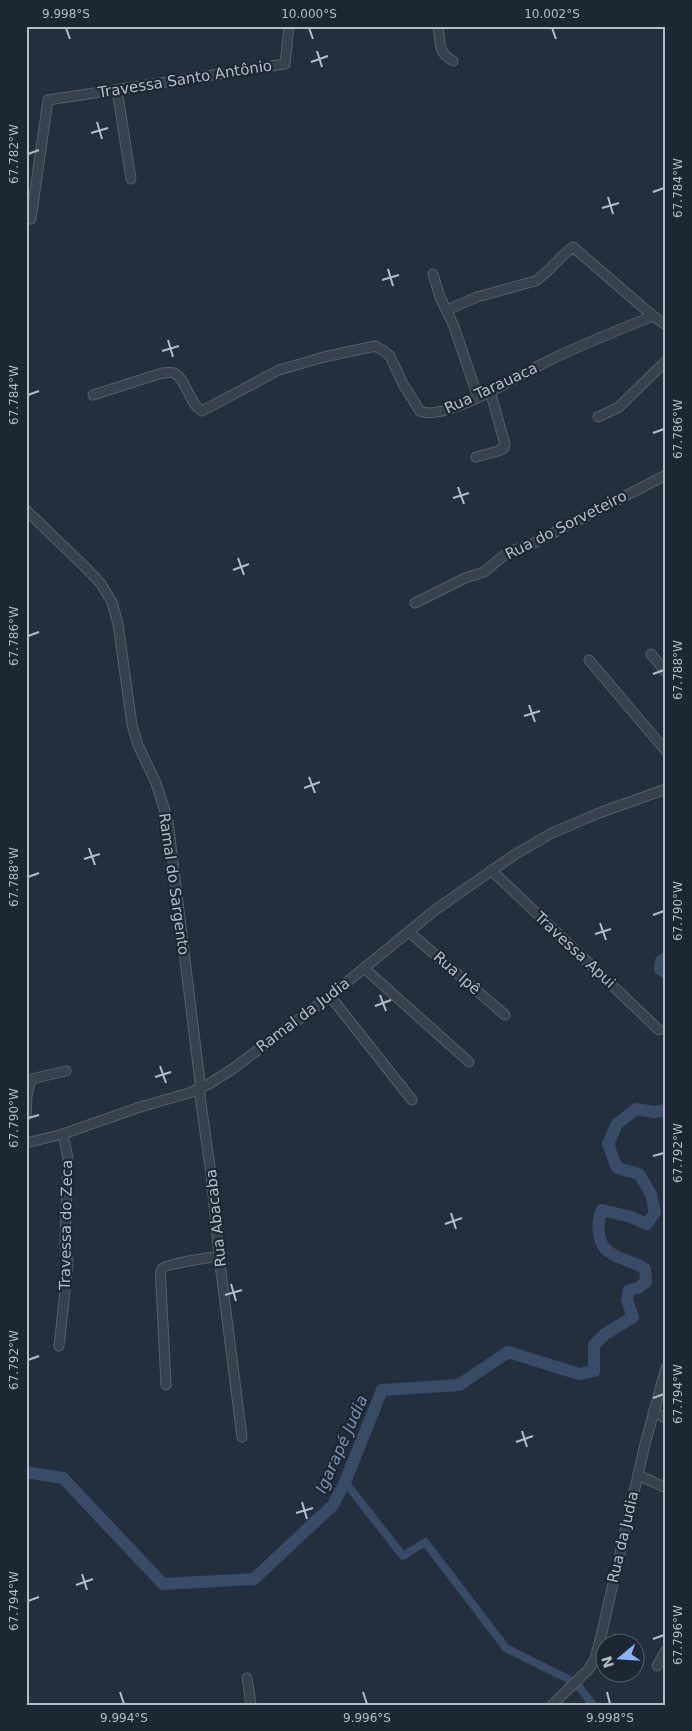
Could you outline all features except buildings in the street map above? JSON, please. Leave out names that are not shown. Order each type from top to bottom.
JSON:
[{"type":"street","name":"Travessa Santo Antônio","points":[[31,219],[48,100],[285,64],[289,26]]},
{"type":"street","points":[[438,26],[439,44],[444,56],[453,61]]},
{"type":"street","points":[[117,90],[131,179]]},
{"type":"street","points":[[447,310],[478,298],[535,281],[573,247],[666,325]]},
{"type":"street","points":[[433,274],[440,297],[453,324],[478,397]]},
{"type":"street","name":"Rua Tarauaca","points":[[93,395],[162,373],[171,373],[176,374],[191,399],[202,411],[279,370],[324,357],[374,346],[390,356],[403,384],[420,411],[424,413],[440,411],[478,397],[548,360],[653,316]]},
{"type":"street","points":[[598,417],[619,407],[666,361]]},
{"type":"street","points":[[476,457],[498,451],[504,448],[505,444],[490,391]]},
{"type":"street","name":"Rua do Sorveteiro","points":[[415,603],[465,578],[484,572],[508,552],[530,544],[666,475]]},
{"type":"street","name":"Ramal do Sargento","points":[[26,510],[63,544],[101,584],[116,612],[132,725],[138,746],[156,783],[168,822],[200,1082],[199,1089]]},
{"type":"street","points":[[651,654],[666,672]]},
{"type":"street","points":[[589,660],[666,751]]},
{"type":"street","name":"Ramal da Judia","points":[[26,1144],[63,1134],[199,1089],[231,1070],[330,996],[435,910],[491,870],[552,833],[599,813],[666,789]]},
{"type":"street","name":"Travessa Apui","points":[[491,870],[659,1030]]},
{"type":"street","name":"Rua Ipê","points":[[409,932],[505,1015]]},
{"type":"street","points":[[364,968],[469,1062]]},
{"type":"street","points":[[330,996],[412,1100]]},
{"type":"street","points":[[26,1116],[27,1095],[31,1079],[66,1071]]},
{"type":"street","name":"Rua Abacaba","points":[[199,1089],[242,1437]]},
{"type":"street","name":"Travessa do Zeca","points":[[59,1346],[68,1263],[65,1244],[68,1158],[63,1134]]},
{"type":"street","points":[[166,1385],[160,1285],[162,1270],[164,1267],[182,1262],[219,1256]]},
{"type":"street","name":"Rua da Judia","points":[[552,1705],[588,1670],[594,1659],[602,1632],[653,1412],[666,1368]]},
{"type":"street","points":[[653,1412],[666,1418]]},
{"type":"street","points":[[638,1475],[666,1488]]},
{"type":"street","points":[[658,1666],[665,1651]]},
{"type":"street","points":[[247,1678],[252,1705]]},
{"type":"waterway","name":"Igarapé Judia","points":[[666,958],[661,961],[660,969],[666,973]]},
{"type":"waterway","name":"Igarapé Judia","points":[[26,1472],[63,1478],[163,1584],[254,1579],[333,1505],[345,1482],[382,1390],[459,1385],[508,1352],[579,1374],[594,1371],[594,1345],[605,1334],[633,1317],[627,1300],[629,1290],[638,1288],[646,1282],[645,1269],[610,1253],[601,1242],[599,1222],[602,1210],[631,1217],[647,1224],[655,1212],[651,1194],[639,1174],[617,1168],[608,1144],[617,1124],[636,1109],[654,1112],[666,1110]]},
{"type":"waterway","points":[[345,1482],[403,1556],[425,1542],[506,1648],[576,1683],[593,1705]]}]
